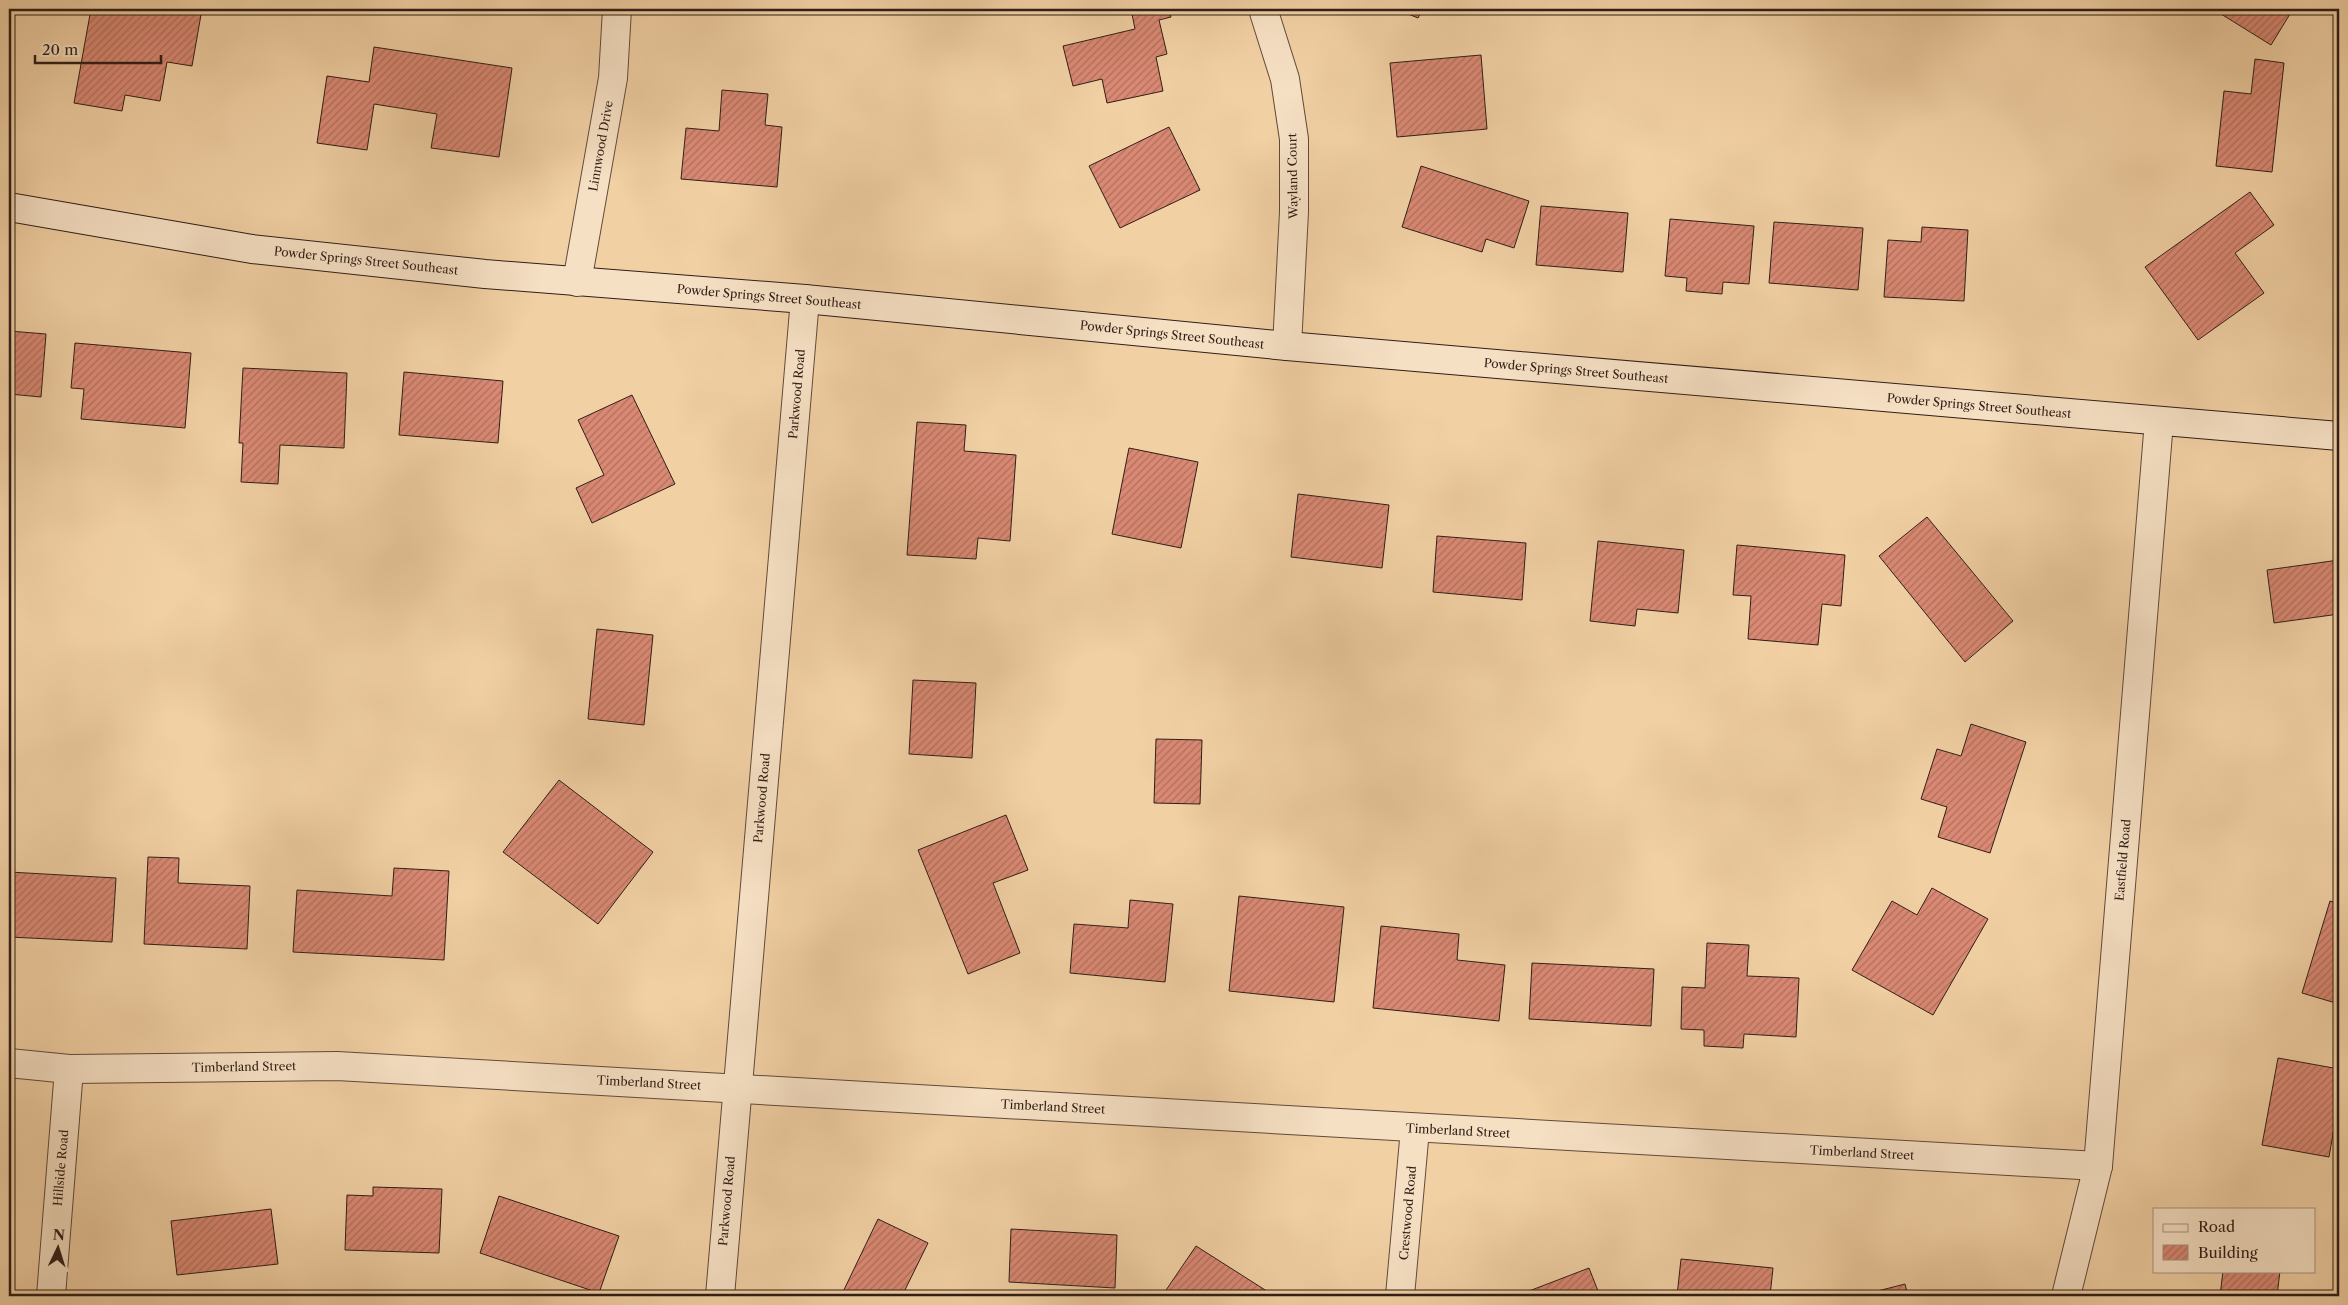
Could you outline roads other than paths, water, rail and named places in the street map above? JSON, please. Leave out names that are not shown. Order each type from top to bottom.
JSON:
[{"type":"street","name":"Linnwood Drive","points":[[577,282],[613,78],[617,9]]},
{"type":"street","name":"Wayland Court","points":[[1263,9],[1286,79],[1294,139],[1294,212],[1287,346]]},
{"type":"street","name":"Powder Springs Street Southeast","points":[[9,206],[252,249],[577,282],[806,299],[1287,346],[2339,436]]},
{"type":"street","name":"Parkwood Road","points":[[720,1296],[806,299]]},
{"type":"street","name":"Eastfield Road","points":[[2066,1296],[2098,1166],[2158,421]]},
{"type":"street","name":"Timberland Street","points":[[9,1063],[69,1069],[337,1066],[1415,1129],[2098,1166]]},
{"type":"street","name":"Hillside Road","points":[[51,1296],[69,1069]]},
{"type":"street","name":"Crestwood Road","points":[[1400,1296],[1415,1129]]}]
